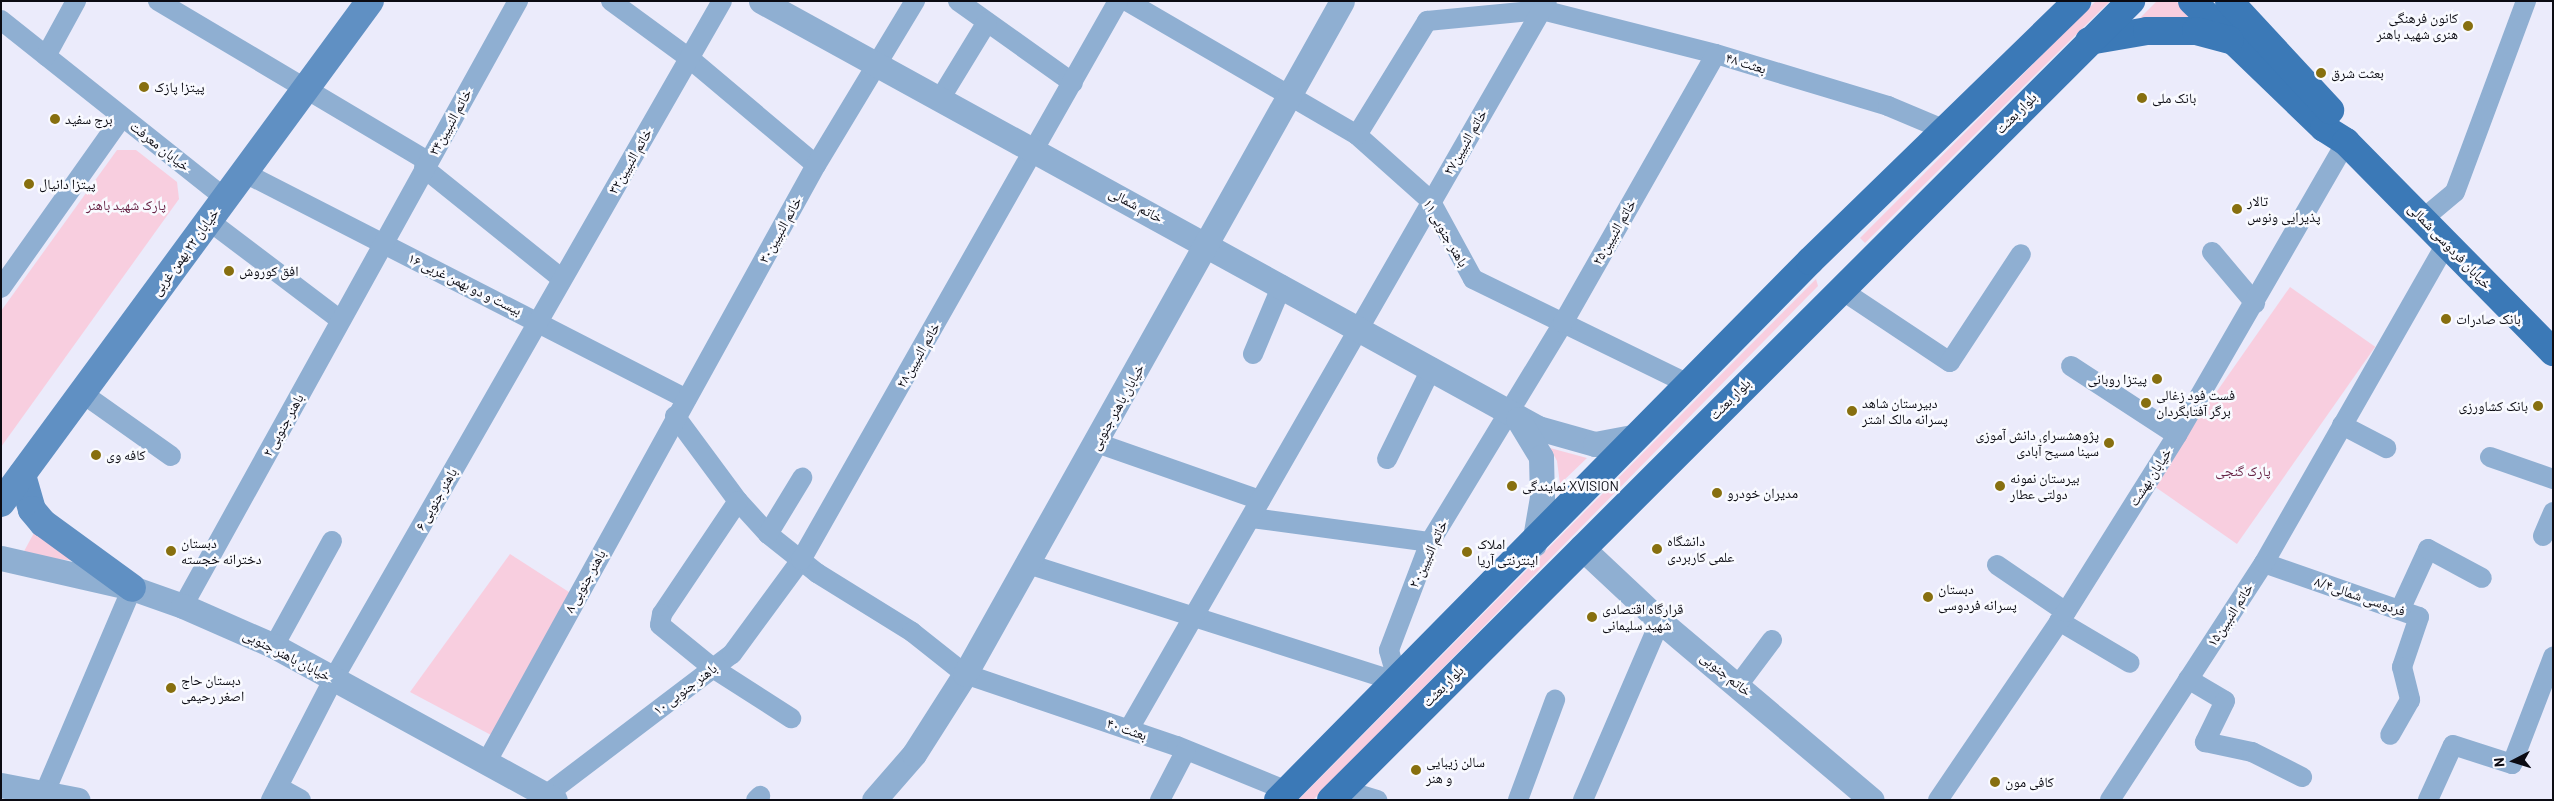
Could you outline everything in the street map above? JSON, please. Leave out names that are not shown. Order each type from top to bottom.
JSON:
[{"type":"main road","name":"خیابان ۲۲ بهمن غربی","points":[[1,504],[370,1]]},
{"type":"main road","name":"بلوار بعثت","points":[[1336,795],[2130,1]]},
{"type":"main road","name":"خیابان فردوسی شمالی","points":[[2192,1],[2244,34],[2337,118],[2346,142],[2424,218],[2553,352]]},
{"type":"main road","name":"خیابان فردوسی شمالی","points":[[2230,1],[2244,34]]},
{"type":"main road","points":[[2089,41],[2147,31],[2196,31],[2244,34],[2249,1]]},
{"type":"main road","points":[[1282,795],[1398,682],[1810,261],[2068,6]]},
{"type":"main road","points":[[1810,261],[1840,289]]},
{"type":"main road","points":[[22,475],[32,510],[43,523],[132,588]]},
{"type":"street","points":[[46,56],[76,1]]},
{"type":"street","points":[[158,1],[426,165],[562,279]]},
{"type":"street","name":"خاتم النبیین۳۴","points":[[382,243],[518,1]]},
{"type":"street","points":[[610,1],[689,58],[816,165]]},
{"type":"street","name":"خاتم النبیین۳۲","points":[[539,320],[722,1]]},
{"type":"street","name":"خاتم شمالی","points":[[761,1],[1510,409],[1538,428],[1578,442],[1594,444],[1637,436]]},
{"type":"street","name":"خاتم النبیین۳۰","points":[[686,399],[816,165],[878,65],[914,1]]},
{"type":"street","points":[[958,1],[1073,83]]},
{"type":"street","name":"خاتم النبیین۲۸","points":[[801,560],[1036,151],[1118,1]]},
{"type":"street","name":"باهنر جنوبی ۱۱","points":[[1127,1],[1357,135],[1430,200],[1473,279],[1688,384]]},
{"type":"street","name":"خیابان باهنر جنوبی","points":[[874,800],[914,754],[965,674],[1097,443],[1288,95],[1342,1]]},
{"type":"street","points":[[2424,218],[2455,192],[2526,1]]},
{"type":"street","name":"بعثت ۴۸","points":[[1357,135],[1427,21],[1545,5],[1888,106],[1944,130]]},
{"type":"street","name":"خاتم النبیین۲۷","points":[[1129,729],[1196,616],[1360,328],[1430,200],[1545,5]]},
{"type":"street","name":"خیابان معرفت","points":[[1,20],[225,198]]},
{"type":"street","points":[[940,99],[987,22]]},
{"type":"street","name":"خاتم النبیین۲۵","points":[[1510,409],[1563,323],[1716,54]]},
{"type":"street","points":[[1,288],[122,117]]},
{"type":"street","name":"خیابان بهشت","points":[[1938,800],[2062,616],[2177,435],[2255,303],[2346,142]]},
{"type":"street","name":"بیست و دو بهمن غربی ۱۶","points":[[243,172],[539,320],[686,399]]},
{"type":"street","points":[[208,220],[340,320]]},
{"type":"street","name":"خاتم النببین۱۵","points":[[2110,800],[2264,563],[2446,242]]},
{"type":"street","name":"باهنر جنوبی ۲","points":[[183,606],[382,243]]},
{"type":"street","points":[[2212,252],[2255,303]]},
{"type":"street","points":[[1840,289],[1950,362],[2021,254]]},
{"type":"street","points":[[1253,354],[1282,285]]},
{"type":"street","name":"باهنر جنوبی ۶","points":[[274,793],[334,678],[539,320]]},
{"type":"street","points":[[2071,366],[2177,435]]},
{"type":"street","points":[[1387,458],[1432,367]]},
{"type":"street","points":[[82,393],[171,456]]},
{"type":"street","name":"باهنر جنوبی ۸","points":[[486,763],[686,399]]},
{"type":"street","points":[[1510,409],[1531,435],[1541,457],[1542,497],[1534,544]]},
{"type":"street","name":"خاتم النبیین۲۰","points":[[1398,682],[1391,643],[1430,542],[1510,409]]},
{"type":"street","name":"بعثت ۴۰","points":[[676,416],[738,501],[768,534],[801,560],[912,632],[965,674],[1186,750],[1282,795]]},
{"type":"street","points":[[2342,425],[2386,448]]},
{"type":"street","points":[[1097,443],[1256,509],[1430,542]]},
{"type":"street","points":[[2490,457],[2553,479]]},
{"type":"street","points":[[768,534],[802,478]]},
{"type":"street","points":[[738,501],[662,614],[660,625],[713,668],[791,718]]},
{"type":"street","points":[[2543,536],[2553,512]]},
{"type":"street","points":[[274,646],[332,541]]},
{"type":"street","name":"خاتم جنوبی","points":[[1581,548],[1660,622],[1739,684],[1872,800]]},
{"type":"street","points":[[2400,610],[2428,549],[2482,578]]},
{"type":"street","name":"خیابان باهنر جنوبی","points":[[1,558],[132,588],[183,606],[274,646],[550,798]]},
{"type":"street","name":"باهنر جنوبی ۱۰","points":[[550,798],[732,654],[801,560]]},
{"type":"street","name":"فردوسی شمالی۸/۴","points":[[2264,563],[2416,614],[2420,621],[2402,667],[2410,700],[2390,735]]},
{"type":"street","points":[[1028,564],[1196,616],[1398,682]]},
{"type":"street","points":[[1997,566],[2062,616],[2130,664]]},
{"type":"street","points":[[45,792],[132,588]]},
{"type":"street","points":[[1583,800],[1660,622]]},
{"type":"street","points":[[1739,684],[1772,640]]},
{"type":"street","points":[[2428,800],[2453,745],[2507,764],[2515,761],[2553,657]]},
{"type":"street","points":[[2188,679],[2225,701],[2205,742],[2252,752],[2302,777]]},
{"type":"street","points":[[1518,800],[1555,700]]},
{"type":"street","points":[[1160,800],[1186,750]]},
{"type":"street","points":[[1,785],[45,792],[78,800]]},
{"type":"street","points":[[274,793],[301,800]]},
{"type":"street","points":[[1336,795],[1377,800]]},
{"type":"green space","points":[[2096,1],[2110,1],[1865,243],[1860,238]]},
{"type":"green space","points":[[2157,1],[2176,1],[2201,26],[2134,24]]},
{"type":"green space","name":"پارک شهید باهنر","points":[[117,150],[136,150],[177,182],[179,199],[1,447],[1,311]]},
{"type":"green space","points":[[1816,279],[1818,286],[1313,800],[1298,800]]},
{"type":"green space","name":"پارک گنجی","points":[[2290,287],[2375,347],[2237,544],[2152,484]]},
{"type":"green space","points":[[1550,448],[1587,458],[1560,484],[1557,461]]},
{"type":"green space","points":[[35,531],[85,562],[22,555]]},
{"type":"green space","points":[[510,554],[572,594],[491,735],[410,692]]},
{"type":"place","name":"کانون فرهنگی هنری شهید باهنر","points":[[2468,26]]},
{"type":"place","name":"بعثت شرق","points":[[2321,73]]},
{"type":"place","name":"پیتزا پازک","points":[[144,87]]},
{"type":"place","name":"بانک ملی","points":[[2142,98]]},
{"type":"place","name":"برج سفید","points":[[55,119]]},
{"type":"place","name":"پیتزا دانیال","points":[[29,184]]},
{"type":"place","name":"تالار پذیرایی ونوس","points":[[2237,209]]},
{"type":"place","name":"افق کوروش","points":[[229,271]]},
{"type":"place","name":"بانک صادرات","points":[[2446,319]]},
{"type":"place","name":"پیتزا روبانی","points":[[2157,379]]},
{"type":"place","name":"فست فود زغالی برگر آفتابگردان","points":[[2146,403]]},
{"type":"place","name":"بانک کشاورزی","points":[[2538,406]]},
{"type":"place","name":"دبیرستان شاهد پسرانه مالک اشتر","points":[[1852,411]]},
{"type":"place","name":"پژوهشسرای دانش آموزی سینا مسیح آبادی","points":[[2109,443]]},
{"type":"place","name":"کافه وی","points":[[96,455]]},
{"type":"place","name":"نمایندگی XVISION","points":[[1512,486]]},
{"type":"place","name":"بیرستان نمونه دولتی عطار","points":[[2000,486]]},
{"type":"place","name":"مدیران خودرو","points":[[1717,493]]},
{"type":"place","name":"دانشگاه علمی کاربردی","points":[[1657,549]]},
{"type":"place","name":"دبستان دخترانه خجسته","points":[[171,551]]},
{"type":"place","name":"املاک اینترنتی آریا","points":[[1467,552]]},
{"type":"place","name":"دبستان پسرانه فردوسی","points":[[1928,597]]},
{"type":"place","name":"قرارگاه اقتصادی شهید سلیمانی","points":[[1592,617]]},
{"type":"place","name":"دبستان حاج اصغر رحیمی","points":[[171,688]]},
{"type":"place","name":"سالن زیبایی و هنر","points":[[1416,770]]},
{"type":"place","name":"کافی مون","points":[[1995,782]]}]
